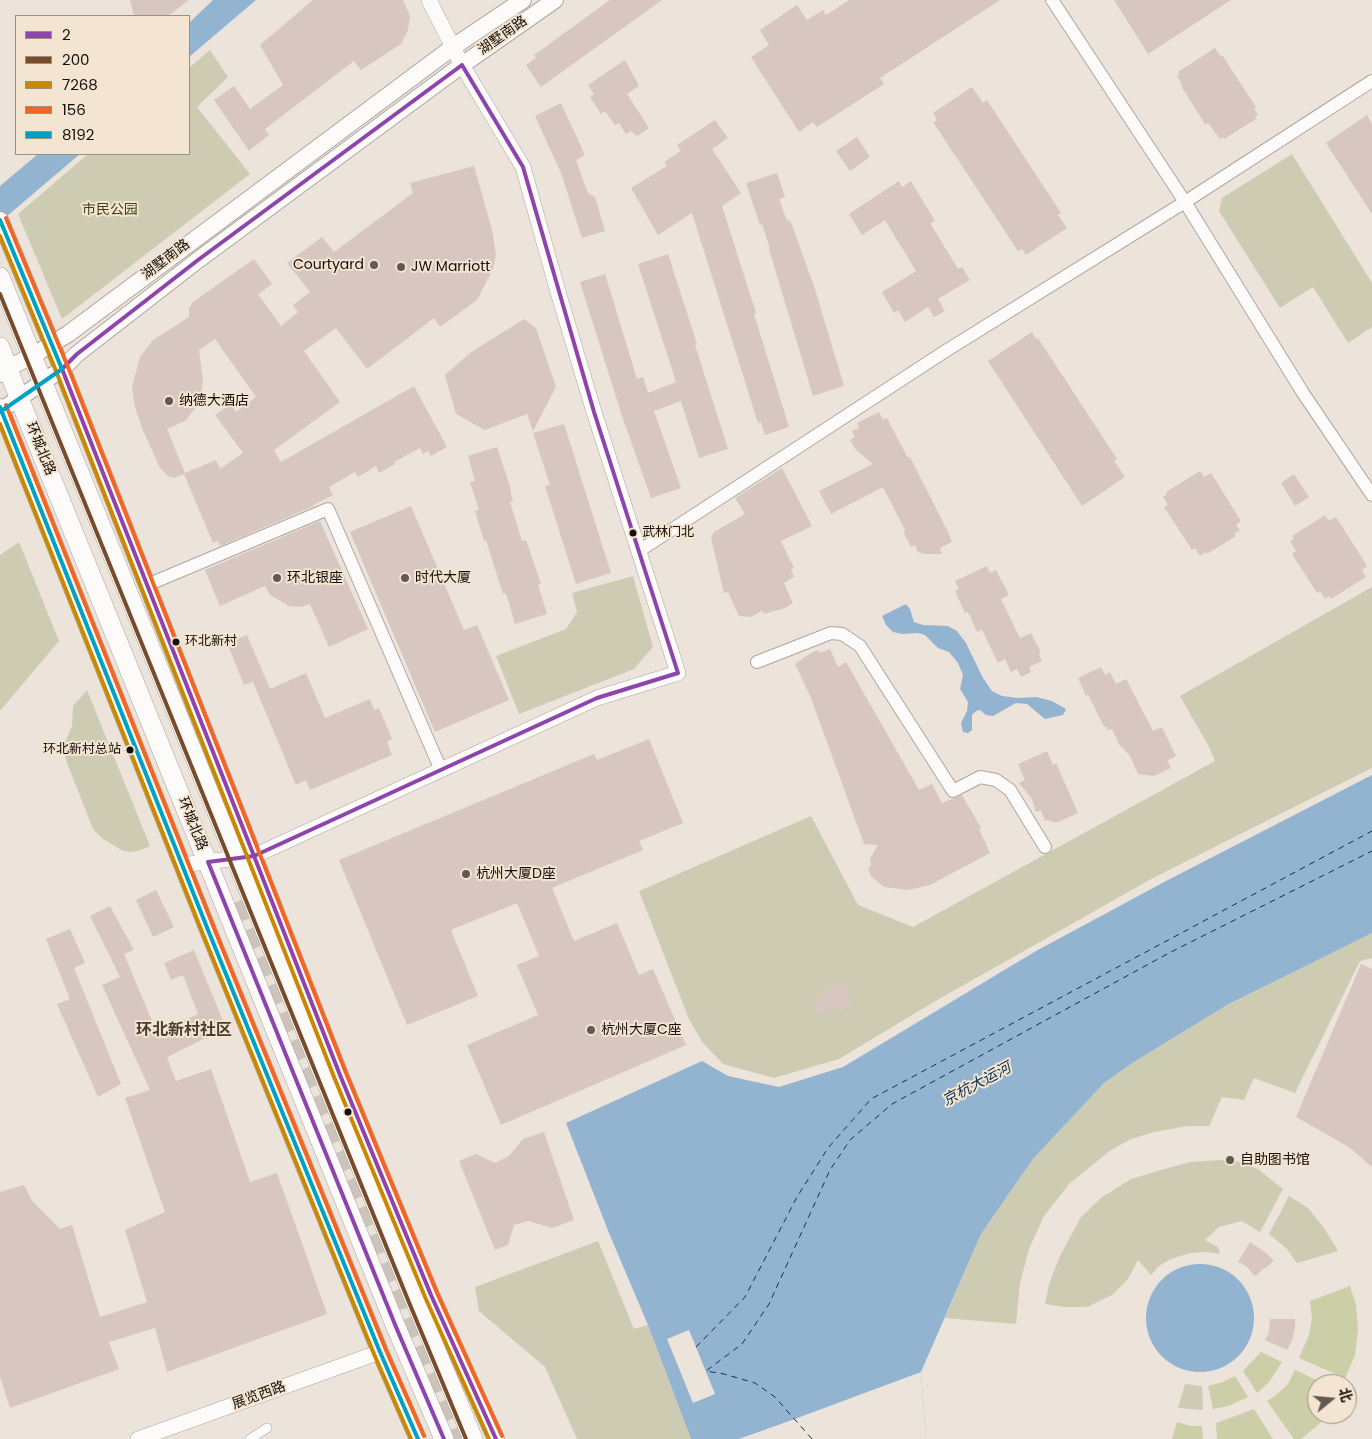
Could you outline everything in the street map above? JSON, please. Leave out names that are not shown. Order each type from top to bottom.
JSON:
[{"type":"main road","name":"湖墅南路","points":[[4,371],[68,334],[454,48],[523,0]]},
{"type":"main road","name":"湖墅南路","points":[[0,410],[62,369],[77,354],[191,266],[462,65],[556,0]]},
{"type":"main road","name":"环城北路","points":[[2,226],[52,344],[147,585],[245,857],[410,1288],[473,1439]]},
{"type":"main road","name":"环城北路","points":[[0,277],[431,1295],[496,1439]]},
{"type":"main road","name":"环城北路","points":[[0,347],[4,371],[19,398],[396,1327],[444,1439]]},
{"type":"main road","name":"环城北路","points":[[0,410],[182,865],[380,1352],[418,1439]]},
{"type":"street","points":[[182,865],[245,857],[441,770],[596,698],[678,674],[558,292],[523,167],[462,65],[429,0]]},
{"type":"street","points":[[1052,0],[1185,202],[1303,393],[1372,495]]},
{"type":"street","points":[[639,551],[944,352],[1185,202],[1372,82]]},
{"type":"street","points":[[147,585],[328,510],[441,770]]},
{"type":"street","points":[[757,662],[831,633],[842,634],[860,646],[954,791],[980,777],[996,780],[1010,790],[1045,847]]},
{"type":"street","name":"展览西路","points":[[138,1439],[380,1352]]},
{"type":"street","points":[[250,1439],[267,1428]]},
{"type":"green space","name":"市民公园","points":[[210,50],[228,77],[197,107],[250,174],[62,319],[18,214],[87,155],[190,155],[190,67]]},
{"type":"green space","points":[[1292,154],[1372,283],[1372,327],[1348,343],[1313,287],[1280,308],[1219,211],[1222,198]]},
{"type":"green space","points":[[19,542],[59,641],[0,711],[0,555]]},
{"type":"green space","points":[[633,576],[653,647],[634,669],[519,714],[496,656],[566,629],[577,612],[572,593]]},
{"type":"green space","points":[[1372,587],[1372,768],[1153,878],[932,1003],[839,1059],[774,1078],[723,1064],[703,1043],[689,1019],[639,891],[811,816],[858,905],[913,927],[1215,761],[1180,696]]},
{"type":"green space","points":[[87,690],[150,846],[141,850],[123,851],[103,839],[93,829],[67,763],[64,753],[65,743],[72,726],[73,706]]},
{"type":"green space","points":[[1372,933],[1372,958],[1360,961],[1295,1093],[1254,1078],[1244,1100],[1222,1097],[1209,1126],[1187,1126],[1154,1132],[1131,1139],[1111,1150],[1070,1183],[1044,1216],[1029,1249],[1020,1283],[1016,1324],[945,1318],[981,1234],[1033,1159],[1104,1083],[1134,1062],[1227,1005]]},
{"type":"green space","points":[[1222,1160],[1241,1162],[1258,1169],[1283,1189],[1260,1232],[1242,1221],[1219,1227],[1205,1240],[1218,1247],[1220,1254],[1206,1252],[1190,1253],[1171,1259],[1159,1266],[1151,1275],[1138,1260],[1128,1279],[1112,1295],[1087,1307],[1064,1307],[1045,1304],[1049,1284],[1060,1256],[1081,1217],[1101,1198],[1131,1179],[1190,1162]]},
{"type":"green space","points":[[1289,1196],[1308,1208],[1324,1228],[1338,1251],[1297,1263],[1286,1248],[1269,1234]]},
{"type":"green space","points":[[598,1241],[634,1329],[648,1325],[691,1439],[577,1439],[545,1367],[479,1311],[475,1287]]},
{"type":"green space","points":[[1350,1286],[1356,1305],[1358,1330],[1355,1355],[1347,1374],[1336,1374],[1299,1358],[1309,1335],[1312,1319],[1310,1301]]},
{"type":"green space","points":[[1261,1352],[1282,1362],[1269,1382],[1257,1393],[1243,1371]]},
{"type":"green space","points":[[1295,1370],[1307,1376],[1307,1424],[1319,1424],[1301,1439],[1294,1439],[1267,1401],[1288,1384]]},
{"type":"green space","points":[[1235,1376],[1248,1397],[1228,1406],[1213,1409],[1208,1386]]},
{"type":"green space","points":[[1185,1384],[1202,1386],[1203,1410],[1178,1408]]},
{"type":"green space","points":[[1254,1409],[1273,1439],[1217,1439],[1216,1423]]},
{"type":"green space","points":[[1177,1422],[1191,1426],[1202,1426],[1203,1439],[1172,1439]]},
{"type":"water","points":[[213,0],[256,0],[190,56],[190,22]]},
{"type":"water","points":[[37,155],[79,155],[0,222],[0,186]]},
{"type":"water","points":[[906,604],[910,609],[914,622],[923,625],[948,626],[957,631],[966,643],[983,678],[992,691],[1002,696],[1018,698],[1036,697],[1052,701],[1066,709],[1063,715],[1045,719],[1027,704],[1016,703],[993,716],[986,715],[980,710],[976,711],[972,715],[972,730],[968,733],[963,732],[961,723],[967,711],[968,702],[960,689],[963,675],[958,663],[949,652],[938,648],[925,635],[893,632],[886,625],[882,616]]},
{"type":"water","name":"京杭大运河","points":[[1372,775],[1372,933],[1227,1005],[1134,1062],[1104,1083],[1033,1159],[981,1234],[921,1372],[926,1439],[691,1439],[648,1325],[609,1233],[566,1123],[702,1061],[728,1076],[779,1087],[843,1067],[1036,951],[1166,881]]},
{"type":"water","points":[[1200,1264],[1221,1268],[1238,1280],[1250,1297],[1254,1318],[1250,1339],[1238,1356],[1221,1368],[1200,1372],[1179,1368],[1162,1356],[1150,1339],[1146,1318],[1150,1297],[1162,1280],[1179,1268]]},
{"type":"pier","points":[[689,1330],[715,1394],[693,1403],[667,1339]]},
{"type":"pier","points":[[921,1372],[926,1439],[739,1439],[792,1420]]},
{"type":"building","points":[[130,0],[189,0],[169,15],[134,15]]},
{"type":"building","points":[[313,0],[403,0],[410,16],[408,30],[401,44],[361,70],[354,61],[265,129],[269,135],[249,151],[214,100],[234,86],[250,109],[283,85],[260,45]]},
{"type":"building","points":[[610,0],[662,0],[541,87],[526,65],[536,58],[534,55]]},
{"type":"building","points":[[849,0],[1000,0],[880,78],[884,84],[817,127],[813,122],[799,132],[751,57],[769,45],[760,30],[797,5],[807,20],[823,10],[826,15]]},
{"type":"building","points":[[1114,0],[1231,0],[1148,54]]},
{"type":"building","points":[[1215,48],[1220,56],[1222,55],[1256,107],[1254,108],[1258,115],[1255,117],[1256,119],[1224,139],[1223,137],[1220,139],[1208,123],[1205,124],[1181,86],[1177,76],[1180,74],[1178,72]]},
{"type":"building","points":[[625,60],[639,86],[627,94],[649,128],[637,136],[631,131],[626,134],[619,123],[615,125],[605,111],[601,114],[590,97],[594,94],[588,85]]},
{"type":"building","points":[[972,87],[983,103],[987,100],[1061,213],[1058,215],[1067,228],[1026,255],[1022,249],[1018,251],[933,122],[937,120],[933,113]]},
{"type":"building","points":[[561,103],[585,155],[576,160],[588,193],[595,197],[605,231],[582,238],[561,173],[535,116]]},
{"type":"building","points":[[1367,115],[1372,124],[1372,214],[1326,143]]},
{"type":"building","points":[[715,120],[728,138],[712,149],[741,193],[722,206],[789,427],[765,435],[761,422],[758,423],[692,213],[658,235],[631,188],[667,166],[664,162],[681,151],[677,145]]},
{"type":"building","points":[[857,137],[870,157],[850,171],[836,151]]},
{"type":"building","points":[[474,166],[492,230],[496,254],[493,269],[477,300],[440,327],[434,318],[367,369],[336,328],[304,351],[340,402],[274,450],[281,462],[414,386],[447,447],[431,456],[428,451],[423,454],[420,448],[394,462],[395,464],[379,473],[376,466],[358,477],[355,472],[329,487],[333,495],[314,506],[220,546],[218,541],[213,543],[184,474],[174,478],[168,476],[160,468],[142,428],[135,407],[132,387],[140,357],[153,340],[189,317],[189,308],[193,302],[254,259],[272,284],[258,294],[281,326],[298,312],[293,305],[310,292],[287,263],[322,237],[334,252],[413,193],[410,183]],"holes":[[[215,339],[256,397],[236,412],[230,404],[215,415],[243,453],[220,469],[216,460],[185,473],[167,429],[185,421],[200,402],[203,381],[199,350]]]},
{"type":"building","points":[[777,173],[785,197],[779,199],[787,221],[790,220],[814,286],[844,386],[813,396],[770,249],[746,183]]},
{"type":"building","points":[[899,181],[902,187],[911,181],[935,221],[930,223],[958,269],[962,267],[970,280],[938,299],[945,311],[934,317],[928,307],[905,322],[898,310],[894,313],[882,292],[916,271],[885,220],[862,235],[849,214]]},
{"type":"building","points":[[668,254],[728,449],[699,458],[681,401],[654,411],[681,488],[651,498],[622,416],[580,282],[605,274],[637,379],[643,377],[648,393],[676,382],[638,264]]},
{"type":"building","points":[[524,319],[536,328],[556,387],[533,431],[527,414],[485,430],[456,414],[445,375],[470,353]]},
{"type":"building","points":[[1032,332],[1036,339],[1038,338],[1117,459],[1114,461],[1125,477],[1082,506],[988,361]]},
{"type":"building","points":[[879,412],[883,420],[887,418],[908,458],[910,457],[948,532],[952,542],[940,548],[942,554],[925,554],[918,552],[915,545],[911,547],[903,531],[905,530],[883,487],[831,514],[819,491],[873,464],[856,450],[850,440],[855,437],[852,431],[859,428],[857,423]]},
{"type":"building","points":[[564,424],[611,573],[576,584],[545,486],[550,485],[533,433]]},
{"type":"building","points":[[497,447],[511,490],[513,501],[510,502],[522,541],[526,540],[541,584],[538,585],[547,614],[515,624],[506,593],[503,594],[486,540],[484,541],[475,511],[479,510],[470,482],[475,481],[468,456]]},
{"type":"building","points":[[782,468],[812,526],[781,541],[794,568],[791,569],[794,577],[784,583],[793,603],[785,608],[764,614],[762,611],[751,617],[739,616],[728,592],[724,593],[711,538],[714,532],[745,514],[735,498]]},
{"type":"building","points":[[1200,471],[1204,477],[1211,473],[1241,521],[1236,525],[1240,530],[1234,534],[1236,536],[1207,554],[1206,552],[1200,556],[1195,548],[1192,550],[1164,507],[1168,505],[1163,497],[1167,494],[1166,492]]},
{"type":"building","points":[[1294,474],[1309,497],[1295,506],[1281,483]]},
{"type":"building","name":"时代大厦","points":[[411,506],[464,630],[477,625],[509,700],[435,732],[350,532]]},
{"type":"building","points":[[1325,515],[1329,521],[1336,517],[1367,566],[1362,570],[1366,577],[1331,599],[1329,596],[1325,599],[1320,591],[1317,593],[1292,554],[1296,551],[1290,541],[1294,538],[1292,536]]},
{"type":"building","name":"环北银座","points":[[320,521],[368,629],[329,647],[310,604],[300,607],[289,606],[270,595],[265,586],[220,606],[205,570]]},
{"type":"building","points":[[987,566],[990,573],[996,570],[1009,595],[1001,599],[1020,638],[1031,633],[1041,653],[1039,654],[1042,661],[1029,667],[1031,672],[1021,677],[1017,669],[1011,672],[1005,659],[998,663],[982,630],[977,632],[968,612],[965,613],[955,591],[959,589],[955,581]]},
{"type":"building","points":[[247,635],[270,689],[306,673],[325,718],[370,699],[374,710],[379,708],[392,739],[387,742],[392,755],[310,790],[306,780],[296,785],[253,682],[244,685],[227,643]]},
{"type":"building","points":[[830,649],[838,667],[846,662],[919,790],[932,784],[942,803],[962,795],[981,828],[979,829],[990,853],[930,885],[908,890],[884,887],[871,876],[868,868],[871,866],[870,859],[878,845],[864,844],[811,698],[795,664],[818,650],[820,653]]},
{"type":"building","points":[[1101,667],[1105,675],[1110,672],[1116,684],[1126,679],[1153,731],[1162,727],[1176,756],[1167,761],[1171,768],[1154,776],[1138,774],[1130,756],[1119,744],[1112,729],[1108,730],[1106,726],[1104,727],[1078,678]]},
{"type":"building","name":"杭州大厦D座","points":[[649,739],[683,823],[639,841],[643,850],[552,888],[574,941],[617,923],[639,975],[653,969],[686,1045],[501,1125],[467,1045],[538,1015],[517,965],[539,956],[517,903],[451,930],[478,996],[407,1025],[339,860],[594,754],[597,760]]},
{"type":"building","points":[[1047,751],[1053,765],[1056,763],[1078,813],[1056,823],[1048,820],[1045,821],[1041,810],[1036,812],[1032,799],[1019,783],[1025,780],[1018,764]]},
{"type":"building","points":[[156,890],[174,927],[153,937],[136,900]]},
{"type":"building","points":[[110,906],[134,950],[124,954],[157,1033],[198,1014],[183,975],[171,980],[164,963],[194,950],[226,1028],[167,1057],[176,1081],[211,1069],[250,1182],[277,1173],[327,1314],[167,1372],[155,1328],[109,1342],[119,1369],[10,1408],[0,1377],[0,1192],[24,1185],[32,1201],[60,1229],[72,1225],[100,1317],[147,1302],[125,1230],[165,1212],[125,1098],[150,1090],[102,985],[120,977],[90,916]]},
{"type":"building","points":[[70,929],[85,963],[74,968],[121,1084],[98,1097],[57,1004],[70,999],[46,939]]},
{"type":"building","points":[[1361,964],[1372,969],[1372,1167],[1349,1147],[1296,1117]]},
{"type":"building","points":[[841,981],[852,1005],[840,1011],[838,1006],[820,1016],[811,1001],[827,991],[826,988]]},
{"type":"building","points":[[544,1132],[574,1220],[552,1228],[528,1221],[514,1225],[508,1245],[495,1250],[459,1161],[476,1154],[495,1163],[509,1156],[523,1139]]},
{"type":"building","points":[[1250,1242],[1274,1261],[1255,1276],[1246,1266],[1238,1262]]},
{"type":"building","points":[[1270,1319],[1295,1319],[1292,1340],[1287,1350],[1265,1340],[1269,1332]]},
{"type":"ferry route","points":[[696,1347],[745,1297],[797,1197],[828,1148],[871,1099],[1372,831]]},
{"type":"ferry route","points":[[812,1439],[775,1397],[755,1383],[706,1371],[742,1344],[769,1304],[830,1170],[850,1140],[892,1104],[1169,953],[1372,851]]},
{"type":"tunnel","points":[[234,903],[460,1439]]},
{"type":"transit line","name":"2","points":[[462,65],[523,167],[594,412],[678,673],[597,698],[254,856],[62,369],[77,354],[198,260],[462,65]]},
{"type":"transit line","name":"156","points":[[6,218],[68,367],[346,1073],[437,1293],[502,1436]]},
{"type":"transit line","name":"8192","points":[[0,220],[62,369],[0,412]]},
{"type":"transit line","name":"7268","points":[[0,236],[56,371],[334,1077],[425,1297],[489,1439]]},
{"type":"transit line","name":"200","points":[[0,294],[466,1439]]},
{"type":"transit line","name":"156","points":[[6,405],[214,928],[386,1350],[424,1436]]},
{"type":"transit line","name":"8192","points":[[0,407],[208,930],[380,1352],[418,1439]]},
{"type":"transit line","name":"7268","points":[[0,424],[202,932],[374,1354],[411,1439]]},
{"type":"transit line","name":"2","points":[[254,856],[340,1075],[431,1295],[496,1439]]},
{"type":"transit line","name":"2","points":[[254,856],[208,862],[396,1327],[444,1439]]},
{"type":"place","name":"Courtyard","points":[[374,265]]},
{"type":"place","name":"JW Marriott","points":[[401,267]]},
{"type":"place","name":"纳德大酒店","points":[[169,401]]},
{"type":"place","name":"武林门北","points":[[633,533]]},
{"type":"place","name":"环北银座","points":[[277,578]]},
{"type":"place","name":"时代大厦","points":[[405,578]]},
{"type":"place","name":"环北新村","points":[[176,642]]},
{"type":"place","name":"环北新村总站","points":[[130,750]]},
{"type":"place","name":"杭州大厦D座","points":[[466,874]]},
{"type":"place","name":"杭州大厦C座","points":[[591,1030]]},
{"type":"place","name":"自助图书馆","points":[[1230,1160]]},
{"type":"district","name":"环北新村社区","points":[[184,1031]]}]
